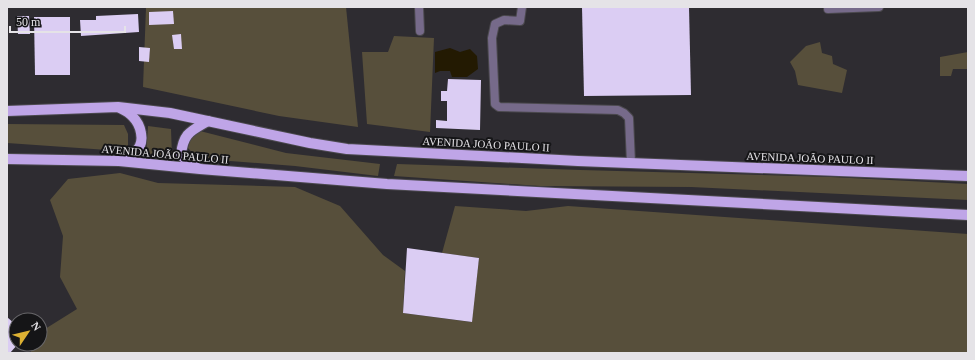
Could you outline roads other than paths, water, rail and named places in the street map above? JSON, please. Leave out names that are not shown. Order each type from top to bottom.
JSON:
[{"type":"main road","name":"AVENIDA JOÃO PAULO II","points":[[7,111],[118,107],[170,113],[310,143],[347,149],[631,163],[968,176]]},
{"type":"main road","points":[[118,107],[133,116],[139,127],[142,138],[140,147],[131,156],[119,161]]},
{"type":"main road","points":[[200,169],[194,167],[181,155],[182,144],[190,132],[208,121]]},
{"type":"main road","name":"AVENIDA JOÃO PAULO II","points":[[7,159],[119,161],[388,184],[968,215]]},
{"type":"street","points":[[419,7],[420,31]]},
{"type":"street","points":[[522,7],[520,20],[504,20],[495,24],[492,38],[493,90],[495,104],[499,107],[618,110],[624,113],[628,118],[631,163]]},
{"type":"street","points":[[828,9],[879,7]]}]
